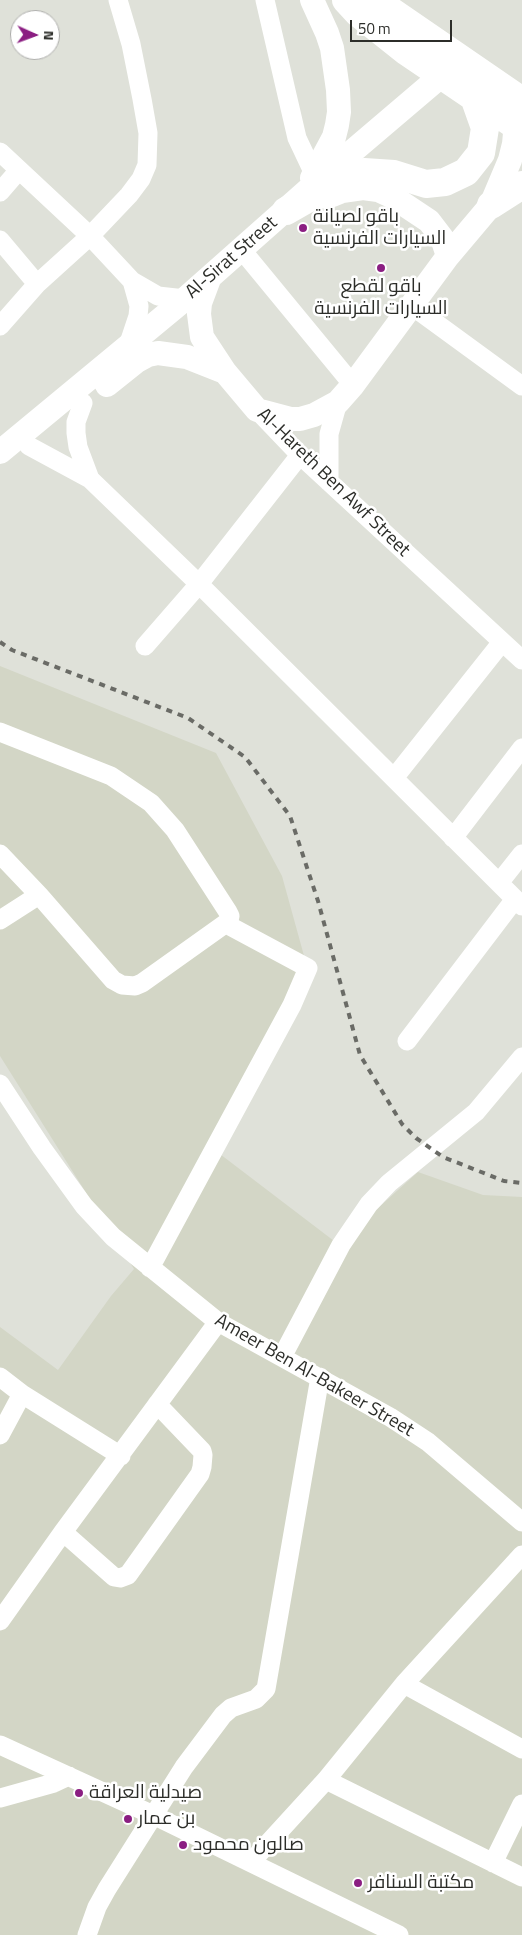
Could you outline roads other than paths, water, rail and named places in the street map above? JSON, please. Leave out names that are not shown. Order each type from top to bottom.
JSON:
[{"type":"highway","points":[[346,0],[358,13],[407,52],[522,130]]},
{"type":"highway","points":[[375,0],[520,100]]},
{"type":"highway","points":[[287,210],[342,179],[364,172],[394,174],[426,184],[445,182],[466,172],[481,153],[485,128],[474,97]]},
{"type":"highway","points":[[491,205],[522,185]]},
{"type":"main road","points":[[287,210],[314,174],[334,137],[338,125],[338,90],[332,48],[312,0]]},
{"type":"main road","name":"Al-Sirat Street","points":[[0,452],[185,299],[461,59]]},
{"type":"main road","points":[[257,410],[291,420],[300,419],[314,415],[345,394],[448,256],[491,205],[510,160],[520,100]]},
{"type":"main road","points":[[287,210],[342,191],[362,188],[378,190],[407,205],[428,221],[442,238],[448,256]]},
{"type":"main road","name":"Al-Hareth Ben Awf Street","points":[[209,277],[200,302],[199,325],[202,337],[225,372],[257,410]]},
{"type":"main road","points":[[0,471],[83,403],[137,361],[148,355],[171,353],[187,357],[225,372]]},
{"type":"street","points":[[0,326],[37,284],[90,236],[130,195],[141,179],[147,165],[148,133],[131,44],[118,0]]},
{"type":"street","points":[[265,0],[297,138],[314,174]]},
{"type":"street","points":[[0,152],[90,236],[132,281],[158,296],[185,299]]},
{"type":"street","points":[[0,192],[19,170]]},
{"type":"street","points":[[0,240],[37,284]]},
{"type":"street","points":[[241,249],[345,394],[329,434],[329,482]]},
{"type":"street","points":[[128,346],[138,316],[139,306],[132,281]]},
{"type":"street","points":[[411,305],[522,386]]},
{"type":"street","points":[[83,403],[76,422],[76,433],[78,447],[90,479]]},
{"type":"street","name":"Al-Hareth Ben Awf Street","points":[[257,410],[300,455],[522,660]]},
{"type":"street","points":[[29,446],[90,479],[199,584],[519,903],[407,1041]]},
{"type":"street","points":[[145,646],[199,584],[300,455]]},
{"type":"street","points":[[394,778],[502,642]]},
{"type":"street","points":[[0,732],[111,776],[151,803],[175,830],[230,916],[226,924],[142,982],[129,986],[122,985],[113,980],[40,894],[0,854]]},
{"type":"street","points":[[453,838],[522,748]]},
{"type":"street","points":[[499,884],[522,854]]},
{"type":"street","points":[[0,920],[40,894]]},
{"type":"street","points":[[150,1268],[292,1005],[308,968],[226,924]]},
{"type":"street","points":[[282,1357],[316,1291],[369,1204],[390,1183],[476,1112],[522,1057]]},
{"type":"street","name":"Ameer Ben Al-Bakeer Street","points":[[0,1084],[42,1148],[84,1206],[113,1237],[218,1322],[320,1377],[390,1417],[428,1442],[522,1522]]},
{"type":"street","points":[[0,1621],[63,1532],[121,1456],[218,1322]]},
{"type":"street","points":[[0,1377],[22,1394],[121,1456]]},
{"type":"street","points":[[87,1935],[101,1898],[184,1767],[222,1714],[231,1708],[256,1699],[266,1689],[320,1377]]},
{"type":"street","points":[[0,1434],[22,1394]]},
{"type":"street","points":[[63,1532],[114,1577],[120,1578],[128,1575],[200,1474],[202,1467],[202,1451],[157,1404]]},
{"type":"street","points":[[251,1862],[326,1780],[404,1684],[522,1555]]},
{"type":"street","points":[[404,1684],[522,1749]]},
{"type":"street","points":[[0,1745],[251,1862],[379,1931],[399,1935]]},
{"type":"street","points":[[0,1798],[54,1783],[69,1776]]},
{"type":"street","points":[[326,1780],[522,1877]]},
{"type":"street","points":[[494,1863],[522,1804]]},
{"type":"railway","points":[[0,642],[12,650],[188,718],[245,757],[290,816],[318,901],[360,1055],[402,1124],[416,1138],[443,1157],[504,1181],[522,1183]]},
{"type":"place","name":"باقو لصيانة السيارات الفرنسية","points":[[303,228]]},
{"type":"place","name":"باقو لقطع السيارات الفرنسية","points":[[381,268]]},
{"type":"place","name":"صيدلية العراقة","points":[[79,1793]]},
{"type":"place","name":"بن عمار","points":[[128,1819]]},
{"type":"place","name":"صالون محمود","points":[[183,1845]]},
{"type":"place","name":"مكتبة السنافر","points":[[358,1883]]}]
